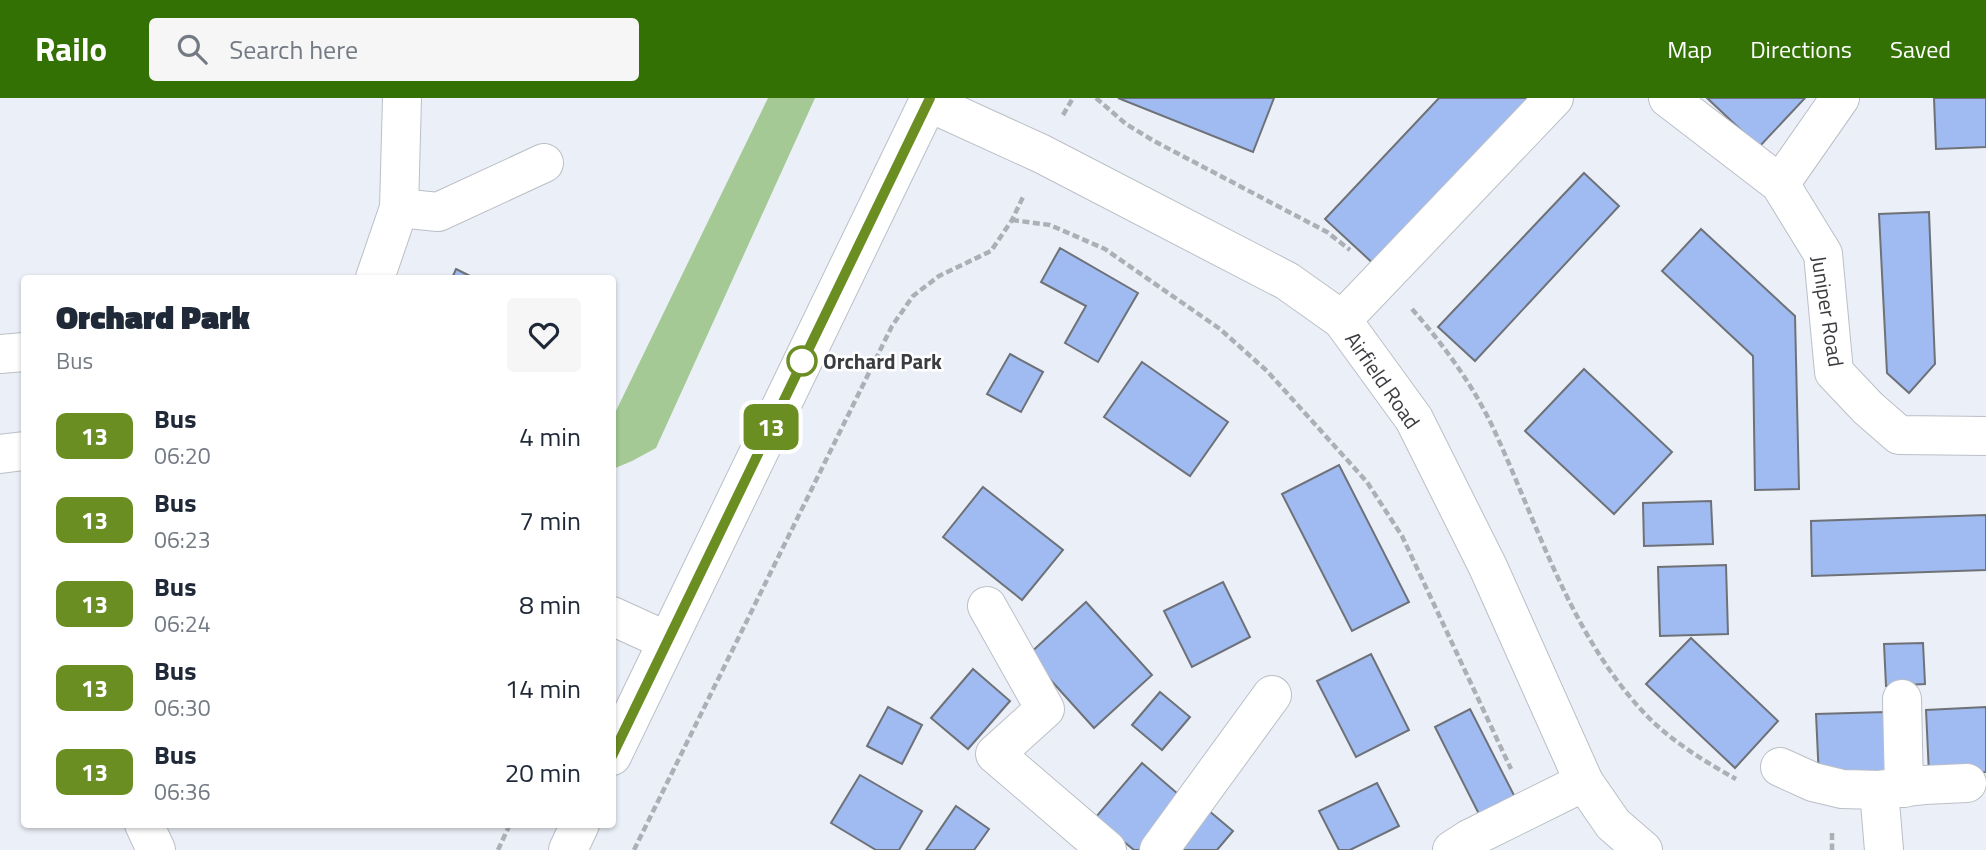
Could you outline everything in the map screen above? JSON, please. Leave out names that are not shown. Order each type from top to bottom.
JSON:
[{"type":"street","points":[[376,275],[399,208],[402,98]]},
{"type":"street","points":[[1342,320],[1553,98]]},
{"type":"street","name":"Juniper Road","points":[[1668,98],[1780,184],[1823,254],[1834,372],[1868,408],[1899,435],[1986,436]]},
{"type":"street","points":[[1780,184],[1840,98]]},
{"type":"street","points":[[616,748],[929,100]]},
{"type":"street","name":"Airfield Road","points":[[929,100],[1042,154],[1287,281],[1342,320],[1414,419],[1488,567],[1584,782],[1613,824],[1643,850]]},
{"type":"street","points":[[399,208],[438,212],[544,163]]},
{"type":"street","points":[[0,354],[21,352]]},
{"type":"street","points":[[0,454],[21,451]]},
{"type":"street","points":[[987,606],[1045,709],[995,754],[1107,850]]},
{"type":"street","points":[[616,618],[667,640]]},
{"type":"street","points":[[1159,850],[1272,695]]},
{"type":"street","points":[[1884,850],[1902,699]]},
{"type":"street","points":[[1780,767],[1813,782],[1842,789],[1891,789],[1967,783]]},
{"type":"street","points":[[1452,850],[1584,782]]},
{"type":"street","points":[[146,828],[156,850]]},
{"type":"street","points":[[568,850],[578,828]]},
{"type":"path","points":[[1065,113],[1073,98]]},
{"type":"path","points":[[1096,98],[1126,124],[1154,141],[1327,232],[1383,276],[1422,320],[1461,372],[1494,430],[1571,608],[1616,678],[1650,719],[1706,762],[1739,781]]},
{"type":"path","points":[[634,850],[892,326],[913,296],[939,276],[991,251],[1012,220],[1028,187]]},
{"type":"path","points":[[1012,220],[1051,225],[1105,249],[1220,329],[1267,371],[1367,482],[1402,536],[1531,809]]},
{"type":"path","points":[[498,850],[508,828]]},
{"type":"green space","points":[[768,98],[815,98],[656,448],[616,468],[616,411]]},
{"type":"building","points":[[1118,98],[1274,98],[1253,152]]},
{"type":"building","points":[[1439,98],[1535,98],[1377,267],[1325,219]]},
{"type":"building","points":[[1707,98],[1805,98],[1759,147]]},
{"type":"building","points":[[1934,98],[1986,98],[1986,147],[1936,149]]},
{"type":"building","points":[[1584,173],[1619,206],[1475,361],[1438,327]]},
{"type":"building","points":[[1929,212],[1935,364],[1909,393],[1887,373],[1879,214]]},
{"type":"building","points":[[1701,229],[1795,316],[1799,489],[1755,490],[1753,356],[1662,271]]},
{"type":"building","points":[[1060,248],[1138,293],[1098,362],[1065,343],[1086,306],[1041,282]]},
{"type":"building","points":[[456,269],[468,275],[453,275]]},
{"type":"building","points":[[1010,354],[1043,372],[1021,412],[987,394]]},
{"type":"building","points":[[1142,362],[1228,422],[1190,476],[1104,417]]},
{"type":"building","points":[[1584,369],[1672,452],[1614,514],[1525,431]]},
{"type":"building","points":[[1339,465],[1409,602],[1352,631],[1282,494]]},
{"type":"building","points":[[983,487],[1063,550],[1022,600],[943,537]]},
{"type":"building","points":[[1711,501],[1713,544],[1644,546],[1643,503]]},
{"type":"building","points":[[1986,515],[1986,570],[1812,576],[1811,521]]},
{"type":"building","points":[[1726,565],[1728,634],[1660,636],[1658,567]]},
{"type":"building","points":[[1223,582],[1250,637],[1192,667],[1164,611]]},
{"type":"building","points":[[1086,602],[1152,675],[1094,728],[1028,655]]},
{"type":"building","points":[[1691,638],[1778,721],[1735,768],[1646,684]]},
{"type":"building","points":[[1923,643],[1925,684],[1886,686],[1884,644]]},
{"type":"building","points":[[1371,654],[1409,730],[1356,757],[1317,681]]},
{"type":"building","points":[[973,669],[1010,701],[968,749],[931,718]]},
{"type":"building","points":[[1160,692],[1190,717],[1162,750],[1132,725]]},
{"type":"building","points":[[888,707],[922,725],[902,764],[867,746]]},
{"type":"building","points":[[1986,707],[1986,772],[1929,774],[1926,710]]},
{"type":"building","points":[[1470,709],[1521,809],[1485,826],[1435,727]]},
{"type":"building","points":[[1886,712],[1888,776],[1819,779],[1816,714]]},
{"type":"building","points":[[1142,763],[1185,800],[1143,850],[1134,850],[1095,818]]},
{"type":"building","points":[[860,775],[922,811],[899,850],[876,850],[831,823]]},
{"type":"building","points":[[1377,783],[1399,826],[1350,850],[1339,850],[1319,811]]},
{"type":"building","points":[[1202,805],[1233,831],[1217,850],[1165,850]]},
{"type":"building","points":[[956,806],[989,829],[974,850],[926,850]]},
{"type":"bus line","name":"13","points":[[616,748],[930,98]]},
{"type":"place","name":"Orchard Park","points":[[802,361]]}]
